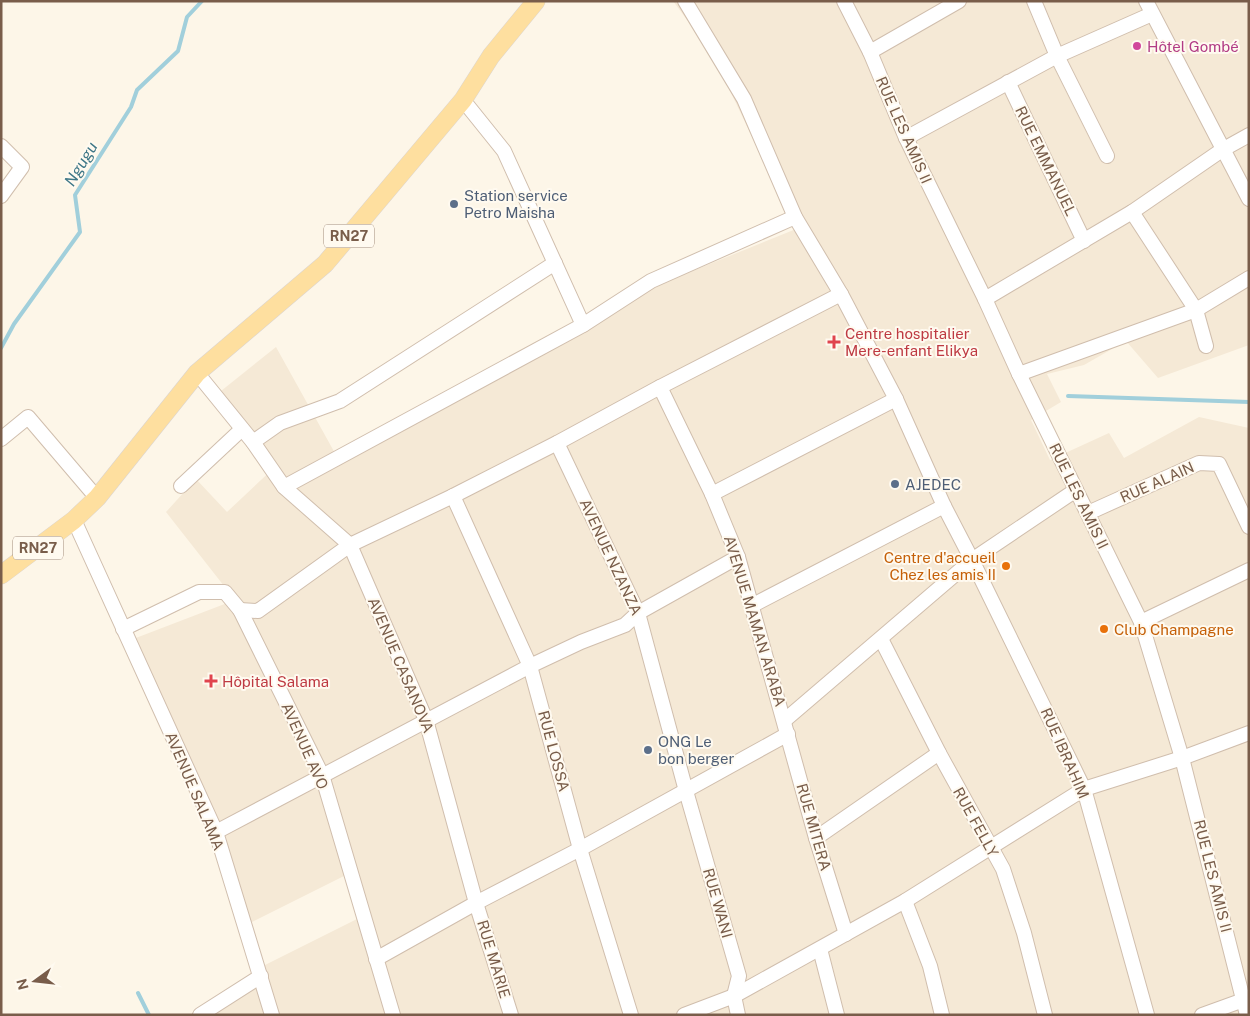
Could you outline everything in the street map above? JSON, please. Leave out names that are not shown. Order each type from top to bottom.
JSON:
[{"type":"main road","name":"RN27","points":[[1,575],[74,520],[97,498],[198,373],[324,264],[463,100],[491,56],[536,1]]},
{"type":"street","name":"RUE IBRAHIM","points":[[685,1],[744,99],[795,217],[841,294],[896,399],[944,506],[1084,788],[1147,1015]]},
{"type":"street","name":"RUE LES AMIS II","points":[[844,1],[870,52],[906,138],[1141,622],[1182,758],[1247,999],[1247,1015]]},
{"type":"street","points":[[870,52],[959,1]]},
{"type":"street","points":[[1034,1],[1057,56],[1107,156]]},
{"type":"street","points":[[906,138],[1149,8],[1249,199]]},
{"type":"street","name":"RUE EMMANUEL","points":[[1008,82],[1084,240]]},
{"type":"street","points":[[463,100],[504,151],[583,325]]},
{"type":"street","points":[[984,299],[1132,212],[1222,150],[1249,135]]},
{"type":"street","points":[[1,146],[22,167],[1,196]]},
{"type":"street","points":[[1132,212],[1196,310],[1206,346]]},
{"type":"street","points":[[284,487],[583,325],[651,281],[795,217]]},
{"type":"street","points":[[253,442],[280,423],[340,401],[554,262]]},
{"type":"street","points":[[1019,374],[1196,310],[1249,278]]},
{"type":"street","points":[[240,610],[258,611],[350,546],[557,443],[660,387],[841,294]]},
{"type":"street","points":[[198,373],[253,442],[284,487],[350,546]]},
{"type":"street","name":"AVENUE MAMAN ARABA","points":[[660,387],[712,494],[738,557],[787,727]]},
{"type":"street","points":[[712,494],[896,399]]},
{"type":"street","points":[[1,438],[28,417],[97,498]]},
{"type":"street","points":[[180,486],[242,429]]},
{"type":"street","name":"AVENUE NZANZA","points":[[557,443],[638,613],[686,791]]},
{"type":"street","name":"RUE ALAIN","points":[[1088,513],[1199,463],[1219,464],[1249,527]]},
{"type":"street","points":[[376,959],[476,903],[686,791],[787,727],[881,639],[972,560],[1076,490]]},
{"type":"street","name":"RUE LOSSA","points":[[453,496],[530,666],[580,849],[631,1015]]},
{"type":"street","points":[[753,605],[944,506]]},
{"type":"street","name":"AVENUE SALAMA","points":[[74,520],[216,832],[272,1015]]},
{"type":"street","name":"AVENUE CASANOVA","points":[[350,546],[426,720],[476,903]]},
{"type":"street","points":[[216,832],[530,666],[581,642],[625,625],[638,613],[738,557]]},
{"type":"street","points":[[1141,622],[1249,570]]},
{"type":"street","name":"AVENUE AVO","points":[[123,629],[199,592],[225,592],[240,610],[322,775],[392,1015]]},
{"type":"street","name":"RUE FELLY","points":[[881,639],[938,753],[1006,878],[1024,933],[1045,1015]]},
{"type":"street","name":"RUE MITERA","points":[[787,727],[816,838],[846,934]]},
{"type":"street","points":[[684,1015],[734,996],[905,901],[991,849],[1084,788],[1182,758],[1249,733]]},
{"type":"street","points":[[816,838],[938,753]]},
{"type":"street","name":"RUE WANI","points":[[686,791],[740,976],[734,996],[738,1015]]},
{"type":"street","points":[[905,901],[930,966],[942,1015]]},
{"type":"street","name":"RUE MARIE","points":[[476,903],[511,1015]]},
{"type":"street","points":[[820,949],[837,1015]]},
{"type":"street","points":[[200,1015],[261,976]]},
{"type":"street","points":[[1202,1015],[1247,999]]},
{"type":"shaded area","points":[[673,1],[1249,1],[1249,345],[1158,378],[1126,341],[1084,365],[1047,374],[1061,402],[1031,420],[1050,460],[1109,433],[1124,458],[1199,417],[1249,428],[1249,1015],[213,1015],[241,997],[253,971],[359,918],[346,875],[246,925],[128,641],[235,600],[166,512],[196,479],[227,512],[277,465],[216,395],[276,347],[336,455],[648,289],[796,229],[713,55]]},
{"type":"waterway","name":"Ngugu","points":[[1,348],[14,324],[80,232],[75,195],[131,107],[137,90],[178,51],[187,17],[202,1]]},
{"type":"waterway","points":[[1068,396],[1249,402]]},
{"type":"waterway","points":[[138,993],[149,1015]]},
{"type":"place","name":"Hôtel Gombé","points":[[1137,46]]},
{"type":"place","name":"Station service Petro Maisha","points":[[454,204]]},
{"type":"place","name":"Centre hospitalier Mere-enfant Elikya","points":[[834,342]]},
{"type":"place","name":"AJEDEC","points":[[895,484]]},
{"type":"place","name":"Centre d'accueil Chez les amis II","points":[[1006,566]]},
{"type":"place","name":"Club Champagne","points":[[1104,629]]},
{"type":"place","name":"Hôpital Salama","points":[[211,681]]},
{"type":"place","name":"ONG Le bon berger","points":[[648,750]]}]
